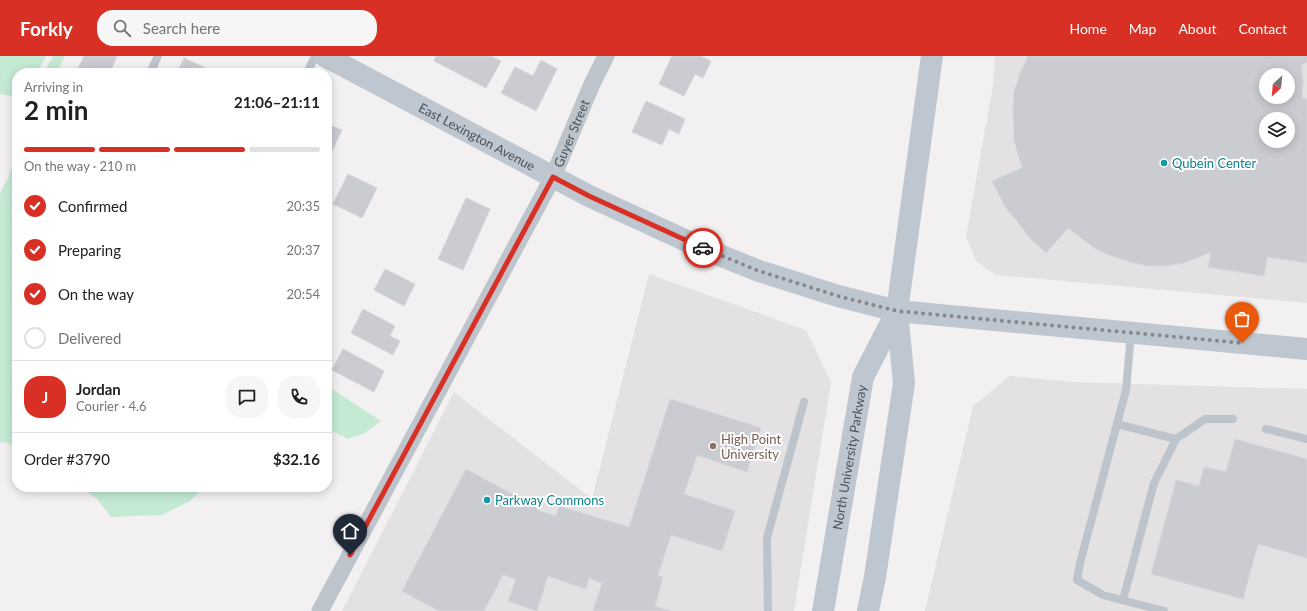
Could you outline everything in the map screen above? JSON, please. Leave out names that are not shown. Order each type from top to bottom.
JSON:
[{"type":"main road","name":"East Lexington Avenue","points":[[325,56],[589,196],[742,265],[838,296],[897,311],[1307,349]]},
{"type":"main road","name":"North University Parkway","points":[[868,611],[875,577],[904,383],[897,311],[932,56]]},
{"type":"main road","name":"North University Parkway","points":[[823,611],[863,376],[897,311]]},
{"type":"street","name":"Guyer Street","points":[[320,611],[553,177],[592,84],[606,56]]},
{"type":"lane","points":[[152,68],[158,56]]},
{"type":"lane","points":[[309,68],[315,56]]},
{"type":"lane","points":[[1131,332],[1126,390],[1080,563],[1077,580],[1103,595],[1164,611]]},
{"type":"lane","points":[[768,611],[766,572],[767,538],[804,402]]},
{"type":"lane","points":[[1123,600],[1154,483],[1176,438],[1205,419],[1233,419]]},
{"type":"lane","points":[[1117,424],[1176,438]]},
{"type":"lane","points":[[1266,429],[1307,439]]},
{"type":"shaded area","name":"Qubein Center","points":[[995,56],[1307,56],[1307,303],[996,275],[976,261],[966,237],[993,85]]},
{"type":"shaded area","name":"High Point University","points":[[649,274],[806,330],[831,382],[794,611],[342,611],[454,392],[592,499]]},
{"type":"shaded area","points":[[1010,376],[1073,382],[1307,389],[1307,611],[925,611],[973,406]]},
{"type":"green space","points":[[0,56],[46,56],[40,68],[12,68],[12,96],[0,94]]},
{"type":"green space","points":[[53,56],[65,56],[59,68],[47,68]]},
{"type":"green space","points":[[12,167],[12,445],[0,442],[0,193]]},
{"type":"green space","points":[[332,389],[381,421],[365,433],[348,439],[332,431]]},
{"type":"green space","points":[[88,492],[199,492],[190,501],[162,515],[111,517],[96,498]]},
{"type":"building","points":[[84,56],[117,56],[112,68],[78,68]]},
{"type":"building","points":[[436,56],[491,56],[501,61],[486,88],[434,61]]},
{"type":"building","points":[[672,56],[700,56],[711,61],[703,78],[695,74],[684,96],[659,84]]},
{"type":"building","name":"Qubein Center","points":[[1028,56],[1307,56],[1307,62],[1301,65],[1303,81],[1302,98],[1307,99],[1307,263],[1267,257],[1264,276],[1208,267],[1211,252],[1184,263],[1165,266],[1149,266],[1109,255],[1093,247],[1068,228],[1046,253],[1029,237],[1006,208],[992,181],[1022,168],[1014,140],[1014,91]]},
{"type":"building","points":[[184,58],[206,68],[179,68]]},
{"type":"building","points":[[541,60],[557,69],[536,111],[501,93],[515,67],[533,76]]},
{"type":"building","points":[[646,101],[685,119],[679,134],[669,129],[662,145],[632,132]]},
{"type":"building","points":[[332,126],[342,130],[332,151]]},
{"type":"building","points":[[348,174],[377,188],[362,218],[333,204]]},
{"type":"building","points":[[466,198],[490,209],[463,270],[438,259]]},
{"type":"building","points":[[385,269],[415,284],[404,306],[374,290]]},
{"type":"building","points":[[363,309],[395,326],[390,336],[400,341],[393,355],[351,333]]},
{"type":"building","points":[[343,349],[384,371],[374,392],[332,370]]},
{"type":"building","name":"Parkway Commons","points":[[670,399],[761,428],[747,472],[697,455],[684,494],[735,511],[722,551],[671,535],[658,575],[663,577],[655,606],[670,611],[593,611],[602,583],[589,578],[586,589],[548,576],[537,611],[508,601],[516,579],[503,575],[484,611],[439,611],[402,591],[466,469],[538,508],[537,510],[556,516],[559,506],[629,527]]},
{"type":"building","points":[[1235,439],[1307,459],[1307,558],[1258,544],[1243,599],[1151,574],[1176,480],[1199,486],[1204,467],[1226,472]]},
{"type":"way so far","points":[[703,248],[759,271],[838,296],[897,311],[1242,343]]},
{"type":"place","name":"Qubein Center","points":[[1164,163]]},
{"type":"place","name":"High Point University","points":[[713,446]]},
{"type":"place","name":"Parkway Commons","points":[[487,500]]},
{"type":"route","points":[[350,555],[553,177],[589,196],[703,248]]}]
